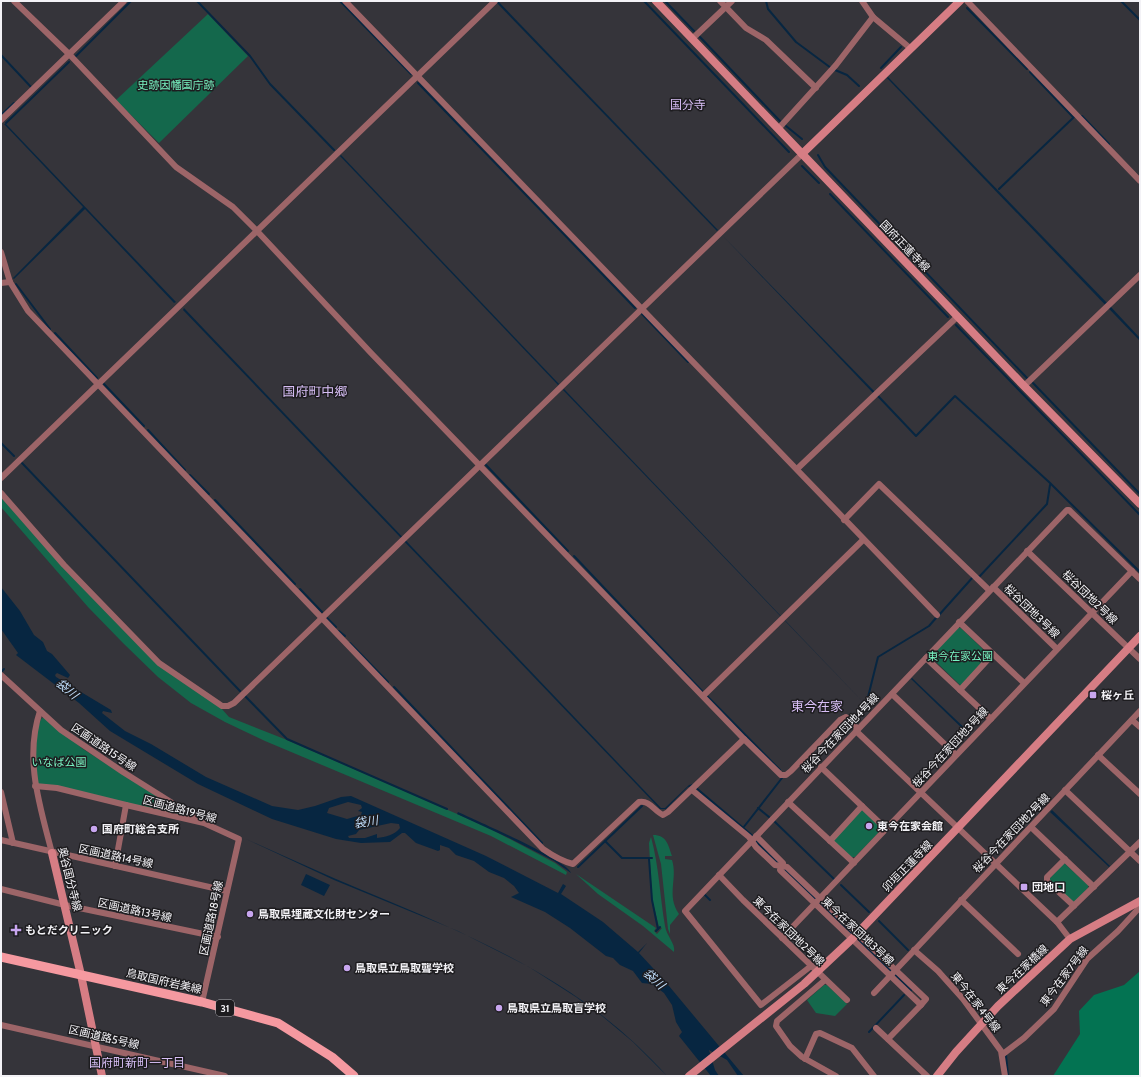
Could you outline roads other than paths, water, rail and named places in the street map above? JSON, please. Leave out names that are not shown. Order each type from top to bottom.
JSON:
[{"type":"main road","name":"国府正蓮寺線","points":[[656,1],[1024,386],[1140,504]]},
{"type":"main road","points":[[802,154],[960,1]]},
{"type":"main road","name":"卯垣正蓮寺線","points":[[690,1075],[817,972],[852,939],[1140,636]]},
{"type":"main road","name":"奥谷国分寺線","points":[[52,853],[81,975],[102,1076]]},
{"type":"main road","name":"東今在家橋線","points":[[937,1076],[956,1052],[998,1006],[1070,939],[1140,901]]},
{"type":"main road","name":"鳥取国府岩美線","points":[[1,957],[202,1002],[278,1023],[332,1057],[354,1076]]},
{"type":"street","points":[[14,1],[69,54],[176,167],[233,207],[257,231],[371,352],[481,464],[744,739],[781,775],[786,775],[840,720],[846,717],[920,793],[1057,922],[1070,939]]},
{"type":"street","points":[[1,120],[124,1]]},
{"type":"street","points":[[345,1],[640,309],[797,469],[844,520],[937,615]]},
{"type":"street","points":[[1,478],[495,1]]},
{"type":"street","points":[[720,1],[746,28],[766,40],[816,88]]},
{"type":"street","points":[[692,39],[732,1]]},
{"type":"street","points":[[967,1],[1140,181]]},
{"type":"street","points":[[865,2],[873,17],[910,48]]},
{"type":"street","points":[[778,129],[836,65],[873,17]]},
{"type":"street","points":[[1,493],[69,571],[159,663],[222,706],[228,706],[234,702],[802,154]]},
{"type":"street","points":[[1,252],[10,282],[28,311],[543,849],[560,860],[573,864],[638,802],[644,801],[649,803],[658,813],[663,815],[692,790],[744,739]]},
{"type":"street","points":[[1024,386],[1140,275]]},
{"type":"street","points":[[1,283],[10,282]]},
{"type":"street","points":[[797,469],[958,316]]},
{"type":"street","name":"桜谷団地3号線","points":[[844,520],[879,484],[1057,649]]},
{"type":"street","name":"桜谷今在家団地4号線","points":[[810,966],[761,1005],[685,911],[1066,510],[1069,510],[1140,579]]},
{"type":"street","points":[[703,696],[864,540]]},
{"type":"street","name":"桜谷団地2号線","points":[[1027,551],[1140,659]]},
{"type":"street","name":"桜谷今在家団地3号線","points":[[782,938],[1132,571]]},
{"type":"street","points":[[959,622],[1024,684]]},
{"type":"street","points":[[960,690],[993,654]]},
{"type":"street","points":[[926,658],[991,719]]},
{"type":"street","name":"区画道路15号線","points":[[1,675],[62,730],[117,768],[204,823]]},
{"type":"street","points":[[892,694],[956,755]]},
{"type":"street","name":"奥谷国分寺線","points":[[40,711],[32,748],[35,786],[52,853]]},
{"type":"street","name":"桜谷今在家団地2号線","points":[[874,993],[1140,711]]},
{"type":"street","points":[[1132,720],[1140,727]]},
{"type":"street","points":[[1098,755],[1140,794]]},
{"type":"street","points":[[821,767],[886,829]]},
{"type":"street","points":[[35,786],[57,788],[126,805]]},
{"type":"street","points":[[692,790],[749,837],[775,866],[787,867],[858,932],[926,999],[888,1039]]},
{"type":"street","points":[[1065,790],[1140,861]]},
{"type":"street","points":[[1,792],[13,843]]},
{"type":"street","points":[[788,802],[854,863]]},
{"type":"street","name":"区画道路19号線","points":[[115,866],[126,805],[204,823],[239,839]]},
{"type":"street","points":[[830,841],[862,806]]},
{"type":"street","points":[[1031,827],[1094,887]]},
{"type":"street","name":"東今在家団地3号線","points":[[756,836],[783,863],[780,870],[921,1005]]},
{"type":"street","name":"区画道路18号線","points":[[202,1002],[218,938],[239,839]]},
{"type":"street","name":"区画道路14号線","points":[[1,840],[52,853],[227,891]]},
{"type":"street","points":[[1057,922],[1140,842]]},
{"type":"street","points":[[1065,859],[1047,877],[1047,881],[1074,906]]},
{"type":"street","name":"東今在家団地2号線","points":[[719,875],[810,966],[848,1000]]},
{"type":"street","name":"区画道路13号線","points":[[1,889],[65,905],[218,938]]},
{"type":"street","points":[[961,900],[1018,954]]},
{"type":"street","name":"東今在家7号線","points":[[1003,1054],[1024,1038],[1054,1009],[1087,959],[1118,931],[1140,907]]},
{"type":"street","name":"東今在家4号線","points":[[914,950],[948,982],[1003,1054]]},
{"type":"street","points":[[825,980],[777,1021],[776,1026],[790,1046],[805,1059],[836,1076]]},
{"type":"street","name":"区画道路5号線","points":[[1,1025],[95,1045],[225,1076]]},
{"type":"street","points":[[876,1028],[928,1076]]},
{"type":"street","points":[[805,1059],[816,1034],[820,1033],[852,1048],[874,1076]]},
{"type":"street","points":[[1003,1054],[1005,1076]]},
{"type":"water","points":[[495,1],[498,1],[718,230],[717,231]]},
{"type":"water","points":[[888,77],[1110,306],[1140,338],[1140,341],[887,78]]},
{"type":"water","points":[[4,124],[6,124],[176,302],[174,303],[85,209],[14,279],[13,278],[83,207]]},
{"type":"water","points":[[341,155],[559,384],[558,385],[340,156]]},
{"type":"water","points":[[722,235],[876,393],[874,394]]},
{"type":"water","points":[[184,308],[661,808],[665,808],[689,785],[693,784],[752,834],[913,989],[911,992],[693,786],[688,787],[666,809],[660,809],[183,310]]},
{"type":"water","points":[[564,389],[864,703],[563,390]]},
{"type":"water","name":"袋川","points":[[1,587],[20,611],[34,635],[43,642],[47,651],[52,654],[70,675],[68,678],[57,673],[55,675],[56,677],[111,710],[112,713],[103,711],[102,713],[125,731],[151,744],[206,777],[272,806],[298,810],[341,797],[351,796],[486,856],[558,893],[563,884],[566,886],[561,894],[603,922],[638,952],[647,943],[639,953],[664,980],[744,1076],[738,1076],[727,1060],[709,1050],[715,1070],[719,1076],[711,1076],[679,1036],[682,1032],[676,1022],[672,1005],[664,993],[652,984],[642,983],[633,971],[620,965],[613,958],[606,956],[570,928],[545,912],[511,897],[519,893],[514,886],[504,878],[489,872],[474,861],[456,855],[449,848],[440,845],[440,850],[438,851],[416,843],[405,833],[402,833],[390,842],[361,843],[336,839],[272,819],[198,784],[110,731],[79,703],[16,655],[18,653],[1,629]],"holes":[[[348,802],[361,805],[362,808],[358,811],[362,812],[361,815],[347,819],[327,813],[329,808]],[[391,823],[399,824],[400,828],[387,836],[377,838],[377,834],[365,838],[349,838],[348,836],[356,834],[359,830]]]},
{"type":"water","points":[[912,678],[971,734],[969,735],[911,679]]},
{"type":"water","points":[[1052,810],[1110,866],[1109,867],[1050,812]]},
{"type":"water","points":[[458,812],[538,850],[566,867],[571,873],[554,861],[457,814]]},
{"type":"water","points":[[246,839],[333,878],[450,928],[334,880]]},
{"type":"water","points":[[306,874],[330,885],[324,896],[301,885]]},
{"type":"water","points":[[470,937],[487,945],[524,965]]},
{"type":"water","points":[[538,973],[563,988],[574,996]]},
{"type":"waterway","points":[[76,56],[131,1]]},
{"type":"waterway","points":[[197,1],[250,56],[270,84],[334,150]]},
{"type":"waterway","points":[[340,1],[411,74]]},
{"type":"waterway","points":[[644,1],[789,152]]},
{"type":"waterway","points":[[665,1],[694,31]]},
{"type":"waterway","points":[[766,1],[768,9],[796,42],[831,68]]},
{"type":"waterway","points":[[1121,1],[1140,20]]},
{"type":"waterway","points":[[967,8],[1027,69]]},
{"type":"waterway","points":[[700,37],[780,121]]},
{"type":"waterway","points":[[881,68],[901,47]]},
{"type":"waterway","points":[[1,55],[31,87]]},
{"type":"waterway","points":[[6,123],[69,62]]},
{"type":"waterway","points":[[835,70],[847,75],[859,86]]},
{"type":"waterway","points":[[1030,72],[1073,117]]},
{"type":"waterway","points":[[418,83],[635,308]]},
{"type":"waterway","points":[[1,115],[14,103]]},
{"type":"waterway","points":[[1082,116],[1109,144]]},
{"type":"waterway","points":[[999,189],[1074,117]]},
{"type":"waterway","points":[[786,126],[802,139]]},
{"type":"waterway","points":[[818,155],[825,167],[1027,378]]},
{"type":"waterway","points":[[802,166],[819,183]]},
{"type":"waterway","points":[[830,194],[948,317]]},
{"type":"waterway","points":[[16,284],[50,329]]},
{"type":"waterway","points":[[642,314],[688,362]]},
{"type":"waterway","points":[[956,325],[1140,515]]},
{"type":"waterway","points":[[55,333],[97,378]]},
{"type":"waterway","points":[[103,383],[144,426]]},
{"type":"waterway","points":[[1033,383],[1140,494]]},
{"type":"waterway","points":[[878,396],[916,436],[955,396],[1049,482],[1140,572]]},
{"type":"waterway","points":[[148,430],[185,470]]},
{"type":"waterway","points":[[1,443],[14,456]]},
{"type":"waterway","points":[[22,463],[240,691]]},
{"type":"waterway","points":[[486,465],[568,551]]},
{"type":"waterway","points":[[190,475],[209,494]]},
{"type":"waterway","points":[[977,576],[979,577],[1047,504],[1050,485]]},
{"type":"waterway","points":[[215,500],[295,584]]},
{"type":"waterway","points":[[574,556],[702,691]]},
{"type":"waterway","points":[[939,615],[973,577]]},
{"type":"waterway","points":[[300,589],[322,612]]},
{"type":"waterway","points":[[327,618],[336,627]]},
{"type":"waterway","points":[[867,701],[878,657],[929,626],[936,618]]},
{"type":"waterway","points":[[339,631],[345,636]]},
{"type":"waterway","points":[[350,643],[388,682]]},
{"type":"waterway","points":[[394,687],[542,843]]},
{"type":"waterway","points":[[245,696],[287,739],[447,809]]},
{"type":"waterway","points":[[707,696],[780,770]]},
{"type":"waterway","points":[[743,828],[782,778]]},
{"type":"waterway","points":[[578,867],[642,806]]},
{"type":"waterway","points":[[758,808],[769,817]]},
{"type":"waterway","points":[[774,821],[834,879]]},
{"type":"waterway","points":[[605,841],[622,858],[652,858]]},
{"type":"waterway","points":[[649,859],[652,900],[658,929]]},
{"type":"waterway","points":[[841,885],[869,912]]},
{"type":"waterway","points":[[705,895],[710,900]]},
{"type":"waterway","points":[[879,921],[908,950]]},
{"type":"waterway","points":[[656,931],[660,927]]},
{"type":"waterway","points":[[869,1032],[904,995]]},
{"type":"waterway","points":[[1006,1055],[1008,1076]]},
{"type":"place","name":"桜ヶ丘","points":[[1093,695]]},
{"type":"place","name":"東今在家会館","points":[[869,826]]},
{"type":"place","name":"国府町総合支所","points":[[94,829]]},
{"type":"place","name":"団地口","points":[[1024,887]]},
{"type":"place","name":"鳥取県埋蔵文化財センター","points":[[250,914]]},
{"type":"place","name":"もとだクリニック","points":[[16,930]]},
{"type":"place","name":"鳥取県立鳥取聾学校","points":[[347,968]]},
{"type":"place","name":"鳥取県立鳥取盲学校","points":[[499,1008]]},
{"type":"district","name":"国分寺","points":[[688,105]]},
{"type":"district","name":"国府町中郷","points":[[315,391]]},
{"type":"district","name":"東今在家","points":[[817,706]]},
{"type":"district","name":"国府町新町一丁目","points":[[137,1063]]},
{"type":"park label","name":"史跡因幡国庁跡","points":[[176,85]]},
{"type":"park label","name":"東今在家公園","points":[[960,656]]},
{"type":"park label","name":"いなば公園","points":[[59,762]]}]
